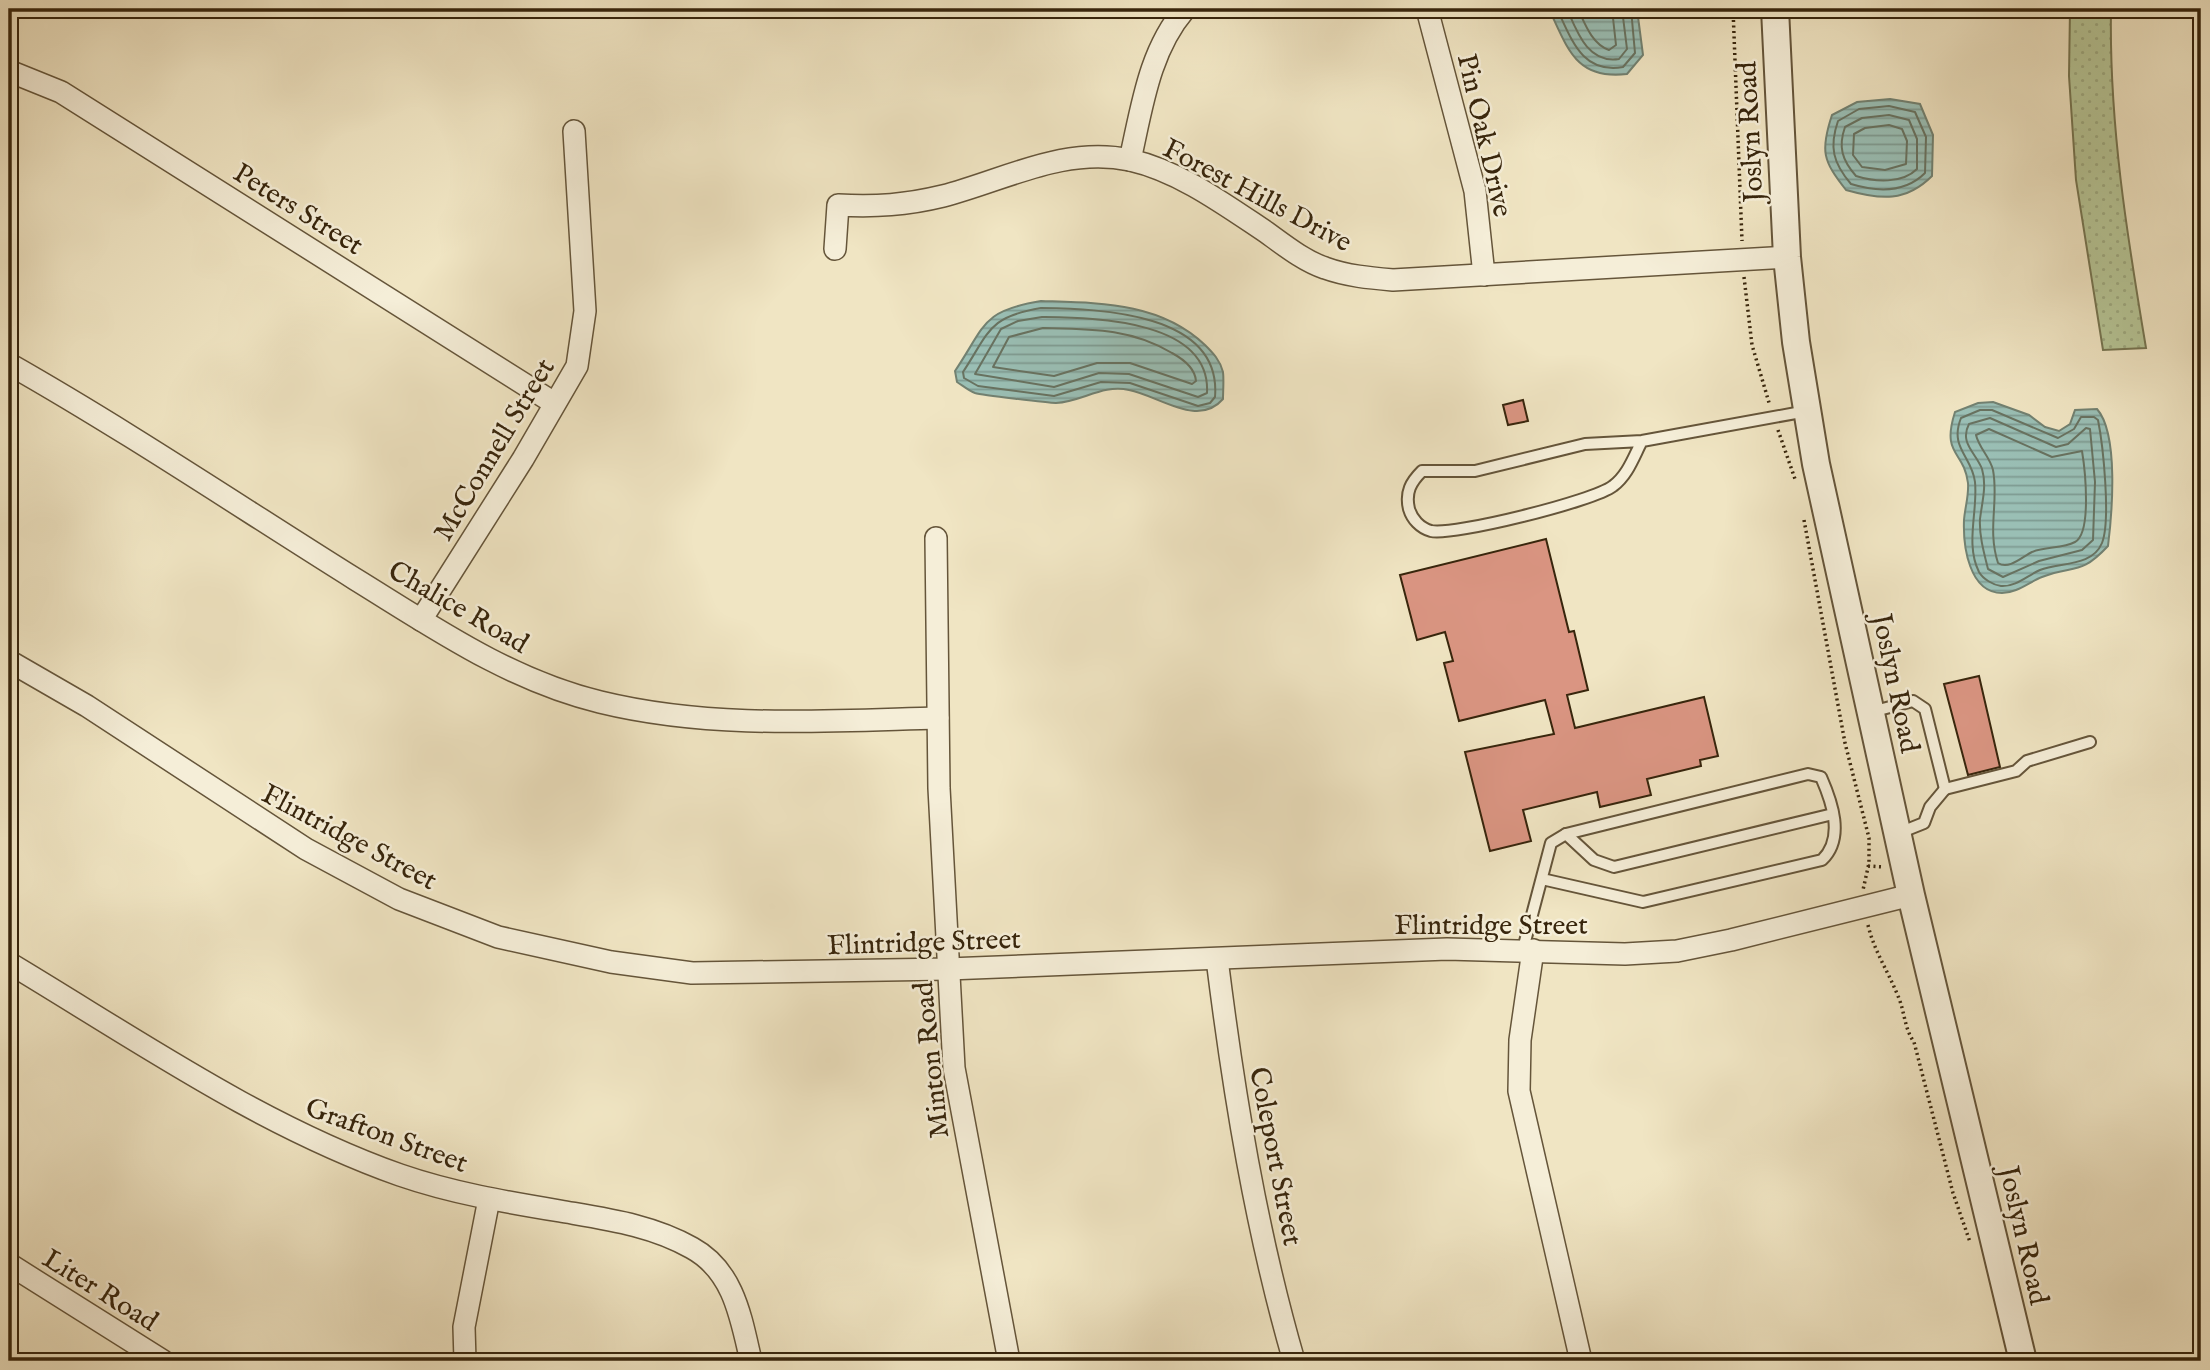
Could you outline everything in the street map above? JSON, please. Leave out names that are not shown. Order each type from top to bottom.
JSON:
[{"type":"street","points":[[1130,160],[1157,52],[1169,28],[1185,9]]},
{"type":"street","name":"Pin Oak Drive","points":[[1427,9],[1475,191],[1484,275]]},
{"type":"street","name":"Joslyn Road","points":[[1774,9],[1787,257],[1816,464],[1911,895],[2023,1361]]},
{"type":"street","name":"Peters Street","points":[[9,71],[61,92],[554,403]]},
{"type":"street","name":"McConnell Street","points":[[421,620],[523,458],[577,366],[583,337],[583,252],[574,131]]},
{"type":"street","name":"Forest Hills Drive","points":[[835,249],[838,205],[888,207],[945,195],[1037,165],[1071,158],[1130,160],[1171,174],[1323,267],[1357,277],[1393,280],[1787,257]]},
{"type":"street","name":"Chalice Road","points":[[9,364],[459,645],[544,685],[599,702],[663,715],[803,721],[937,718]]},
{"type":"street","name":"Minton Road","points":[[936,538],[937,718],[954,1069],[1009,1361]]},
{"type":"street","name":"Flintridge Street","points":[[9,661],[87,706],[306,849],[399,899],[498,937],[611,962],[692,973],[948,969],[1528,949],[1625,954],[1677,951],[1911,895]]},
{"type":"street","points":[[1528,949],[1520,1040],[1519,1091],[1581,1361]]},
{"type":"street","name":"Coleport Street","points":[[1217,959],[1229,1057],[1254,1199],[1294,1361]]},
{"type":"street","name":"Grafton Street","points":[[9,963],[204,1083],[284,1125],[401,1175],[489,1199],[653,1229],[693,1248],[718,1266],[739,1308],[751,1361]]},
{"type":"street","points":[[465,1361],[464,1327],[489,1199]]},
{"type":"street","name":"Liter Road","points":[[9,1264],[163,1361]]},
{"type":"lane","points":[[1642,441],[1628,470],[1613,486],[1588,498],[1458,530],[1432,531],[1419,526],[1410,513],[1407,501],[1410,484],[1422,471],[1475,471],[1585,444],[1642,441],[1807,411]]},
{"type":"lane","points":[[1871,712],[1913,701],[1925,709],[1945,789]]},
{"type":"lane","points":[[1897,834],[1924,823],[1930,807],[1945,789],[2016,771],[2027,761],[2090,742]]},
{"type":"lane","points":[[1528,949],[1542,879],[1551,843],[1566,834],[1808,775],[1821,777],[1833,814],[1833,841],[1822,860],[1666,898],[1631,901],[1542,879]]},
{"type":"lane","points":[[1566,834],[1594,860],[1614,867],[1833,814]]},
{"type":"path","points":[[1733,9],[1742,260],[1752,345],[1797,484]]},
{"type":"path","points":[[1803,517],[1845,743],[1870,838],[1868,866],[1863,881],[1865,907],[1875,948],[1898,995],[1904,1023],[1919,1056],[1953,1194],[1973,1253]]},
{"type":"path","points":[[1868,866],[1875,868]]},
{"type":"green space","points":[[2070,9],[2111,9],[2116,137],[2146,348],[2103,350],[2076,180],[2069,76]]},
{"type":"water","points":[[1549,9],[1637,9],[1643,55],[1627,74],[1610,75],[1585,67],[1569,49]]},
{"type":"water","points":[[1890,99],[1920,104],[1933,135],[1932,176],[1913,191],[1892,196],[1871,196],[1846,190],[1832,171],[1826,155],[1826,138],[1832,115],[1857,102]]},
{"type":"water","points":[[1041,301],[1107,304],[1169,320],[1205,345],[1216,357],[1223,372],[1223,399],[1202,411],[1190,410],[1141,393],[1110,389],[1065,402],[1051,403],[975,393],[957,382],[955,371],[987,322],[1007,310]]},
{"type":"water","points":[[1993,402],[2029,415],[2045,427],[2059,431],[2070,424],[2075,410],[2097,409],[2109,436],[2111,455],[2108,546],[2083,566],[2053,573],[2007,593],[1991,591],[1982,585],[1970,566],[1964,531],[1968,483],[1951,437],[1955,412],[1978,403]]},
{"type":"building","points":[[1523,400],[1528,421],[1508,425],[1503,405]]},
{"type":"building","points":[[1546,539],[1569,632],[1574,631],[1588,690],[1567,695],[1575,728],[1704,697],[1718,756],[1700,760],[1701,766],[1647,779],[1651,795],[1600,807],[1597,792],[1523,810],[1531,841],[1490,851],[1465,752],[1554,734],[1545,700],[1459,721],[1444,663],[1453,661],[1445,632],[1417,640],[1400,575]]},
{"type":"building","points":[[1979,676],[2000,767],[1968,775],[1944,684]]}]
